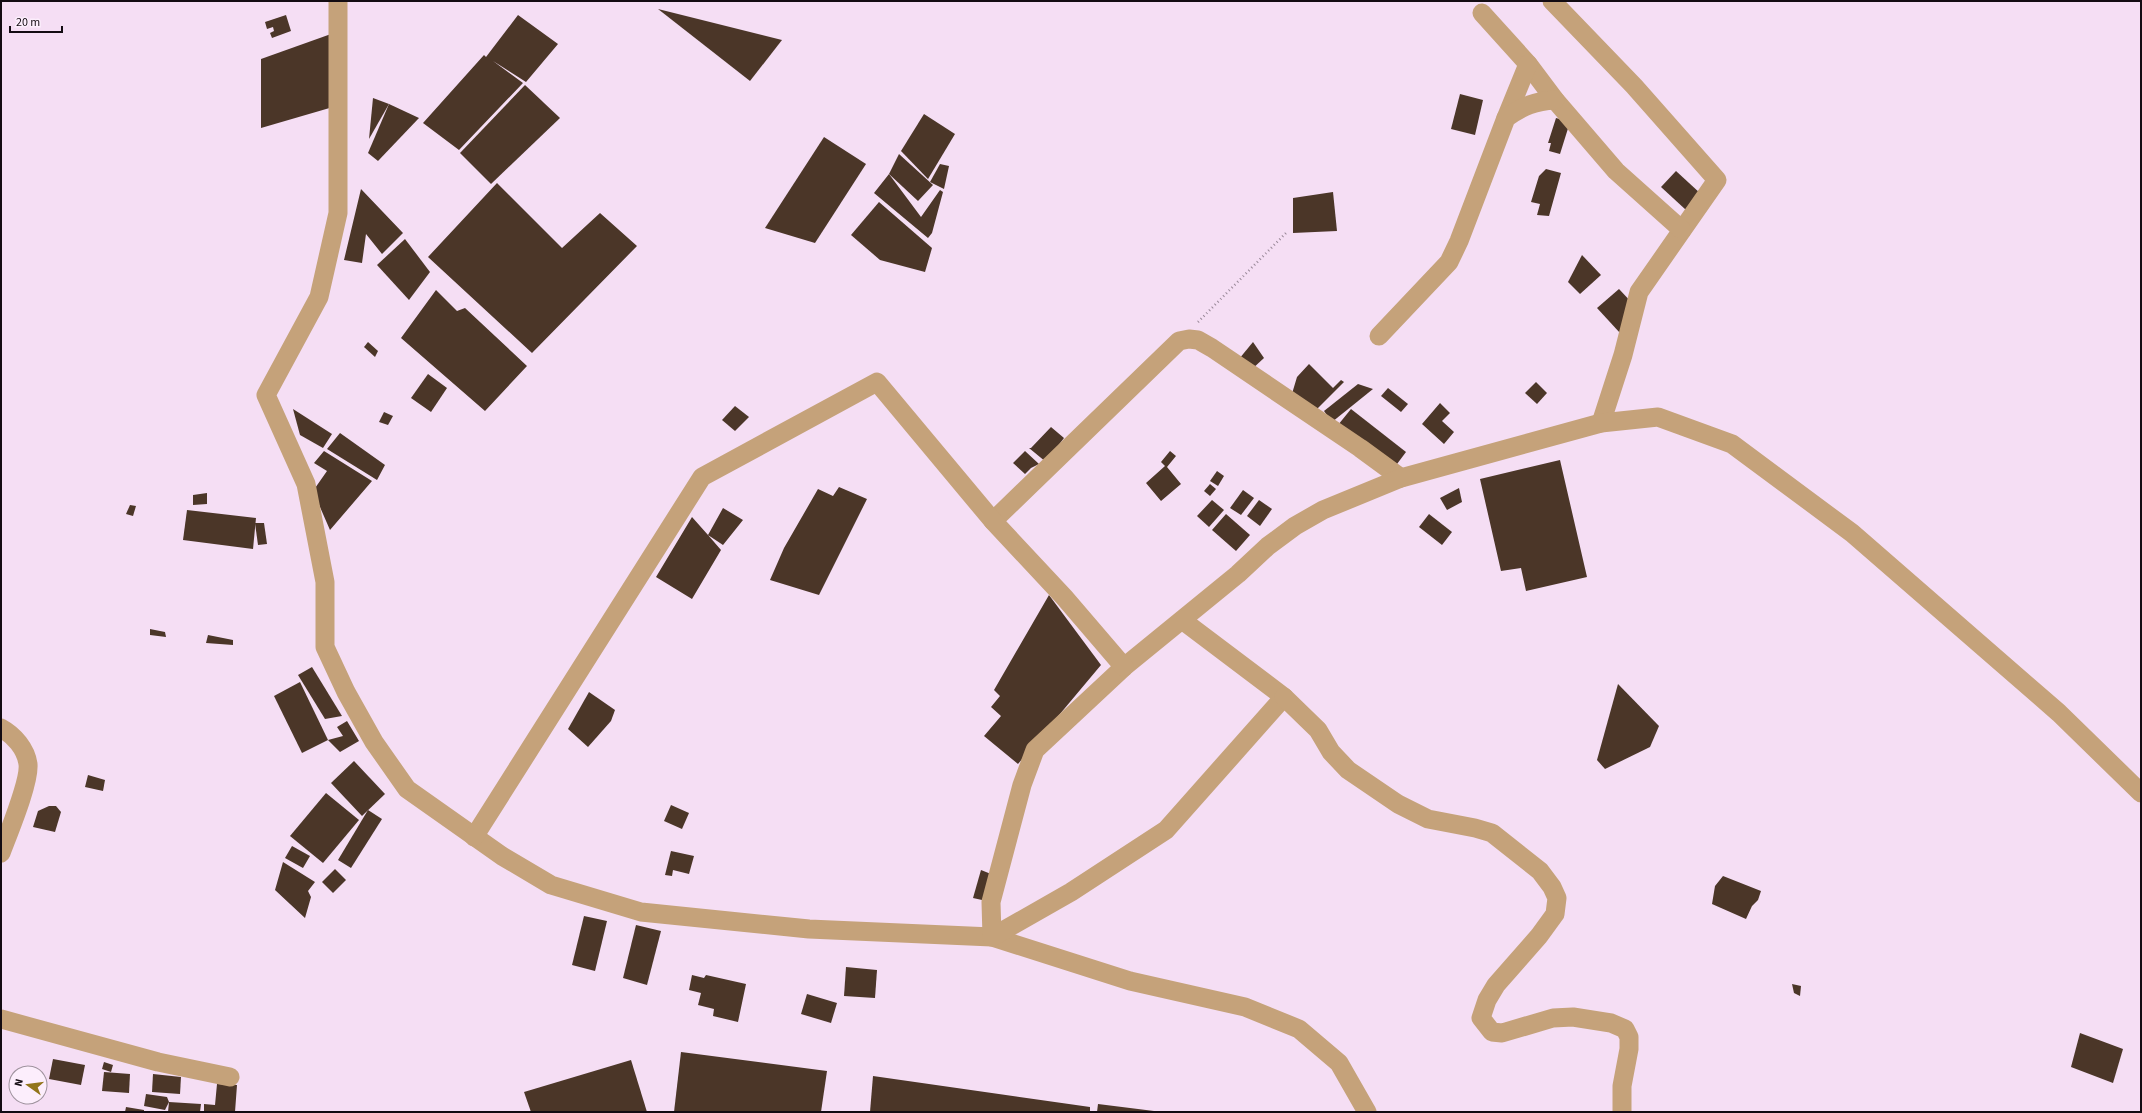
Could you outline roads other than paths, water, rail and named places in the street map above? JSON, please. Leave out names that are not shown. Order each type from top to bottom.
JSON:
[{"type":"street","points":[[338,1],[338,213],[319,297],[266,396],[306,484],[325,582],[325,647],[346,692],[374,742],[407,789],[474,837],[551,885],[641,912],[809,929],[992,937],[1130,981],[1245,1007],[1299,1029],[1338,1064],[1367,1112]]},
{"type":"street","points":[[1552,1],[1634,86],[1717,180],[1639,292],[1623,355],[1601,423]]},
{"type":"street","points":[[1482,13],[1528,64],[1555,100],[1616,171],[1682,230]]},
{"type":"street","points":[[1379,336],[1449,262],[1459,241],[1528,64]]},
{"type":"street","points":[[1506,118],[1522,107],[1538,101],[1555,100]]},
{"type":"street","points":[[993,521],[1179,341],[1189,339],[1198,340],[1212,348],[1360,448],[1401,478]]},
{"type":"street","points":[[474,837],[702,477],[877,382],[993,521],[1064,597],[1124,667]]},
{"type":"street","points":[[992,937],[991,902],[1022,785],[1035,750],[1124,667],[1238,574],[1268,546],[1296,526],[1323,510],[1401,478],[1601,423],[1658,417],[1732,444],[1858,538],[2059,713],[2141,793]]},
{"type":"street","points":[[1182,620],[1284,697],[1318,730],[1331,752],[1348,770],[1398,804],[1428,819],[1492,833],[1540,871],[1552,887],[1557,898],[1555,914],[1539,936],[1496,985],[1487,1000],[1482,1018],[1492,1032],[1502,1033],[1552,1018],[1573,1017],[1604,1022],[1625,1029],[1629,1037],[1629,1049],[1622,1086],[1622,1112]]},
{"type":"street","points":[[992,937],[1071,892],[1166,830],[1284,697]]},
{"type":"street","points":[[1,728],[16,740],[26,755],[28,766],[23,787],[1,853]]},
{"type":"street","points":[[1,1019],[158,1062],[230,1077]]}]
